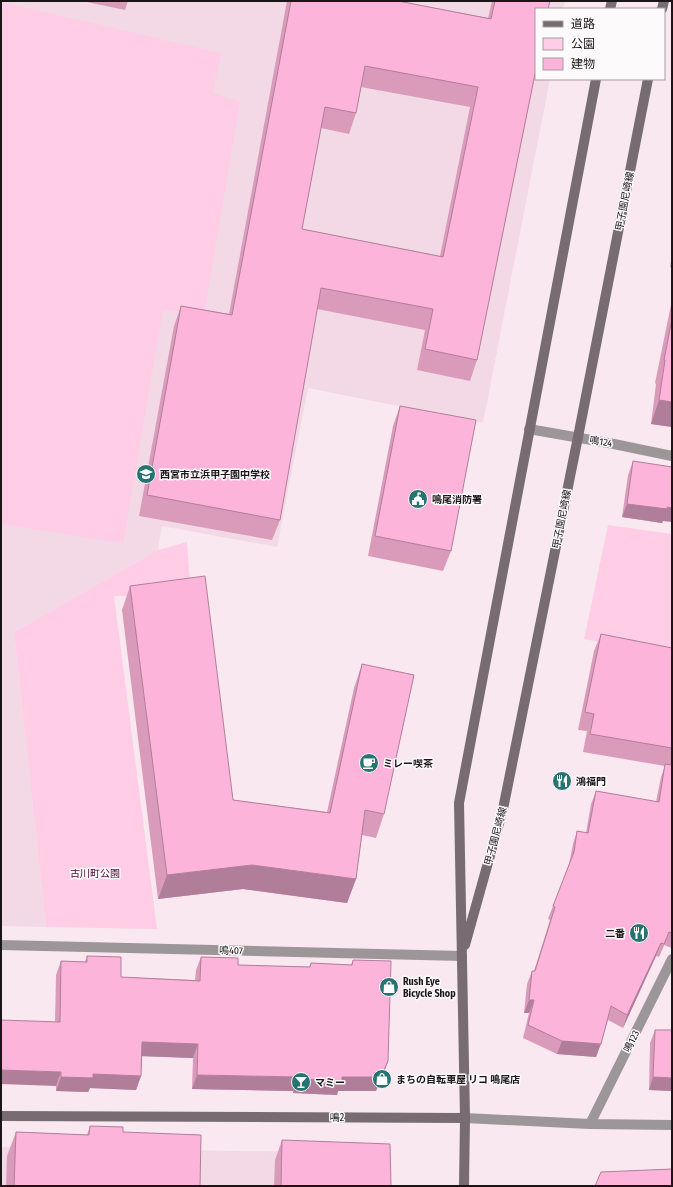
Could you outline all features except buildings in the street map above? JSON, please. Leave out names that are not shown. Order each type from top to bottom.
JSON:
[{"type":"main road","name":"甲子園尼崎線","points":[[464,1186],[459,804],[596,80]]},
{"type":"main road","name":"甲子園尼崎線","points":[[462,956],[503,809],[648,80]]},
{"type":"main road","name":"鳴2","points":[[1,1116],[464,1118]]},
{"type":"street","name":"鳴124","points":[[529,429],[578,437],[672,456]]},
{"type":"street","name":"鳴407","points":[[1,945],[462,956]]},
{"type":"street","name":"鳴123","points":[[590,1124],[672,958]]},
{"type":"street","name":"鳴2","points":[[464,1118],[590,1124],[672,1125]]},
{"type":"shaded area","name":"西宮市立浜甲子園中学校","points":[[1,1],[565,1],[563,8],[535,8],[535,80],[550,80],[483,423],[308,388],[277,547],[162,526],[158,550],[14,632],[46,927],[1,926]]},
{"type":"shaded area","points":[[1,1147],[371,1153],[390,1186],[1,1186]]},
{"type":"green space","points":[[1,2],[221,53],[213,93],[240,102],[204,315],[163,310],[123,543],[1,524]]},
{"type":"green space","points":[[608,525],[672,534],[672,656],[584,639]]},
{"type":"green space","name":"古川町公園","points":[[187,542],[191,596],[114,596],[157,929],[46,927],[14,632],[158,550]]},
{"type":"place","name":"西宮市立浜甲子園中学校","points":[[146,474]]},
{"type":"place","name":"鳴尾消防署","points":[[418,499]]},
{"type":"place","name":"ミレー喫茶","points":[[369,763]]},
{"type":"place","name":"鴻福門","points":[[562,781]]},
{"type":"place","name":"二番","points":[[639,933]]},
{"type":"place","name":"Rush Eye Bicycle Shop","points":[[389,987]]},
{"type":"place","name":"まちの自転車屋 リコ 鳴尾店","points":[[382,1079]]},
{"type":"place","name":"マミー","points":[[301,1082]]}]
